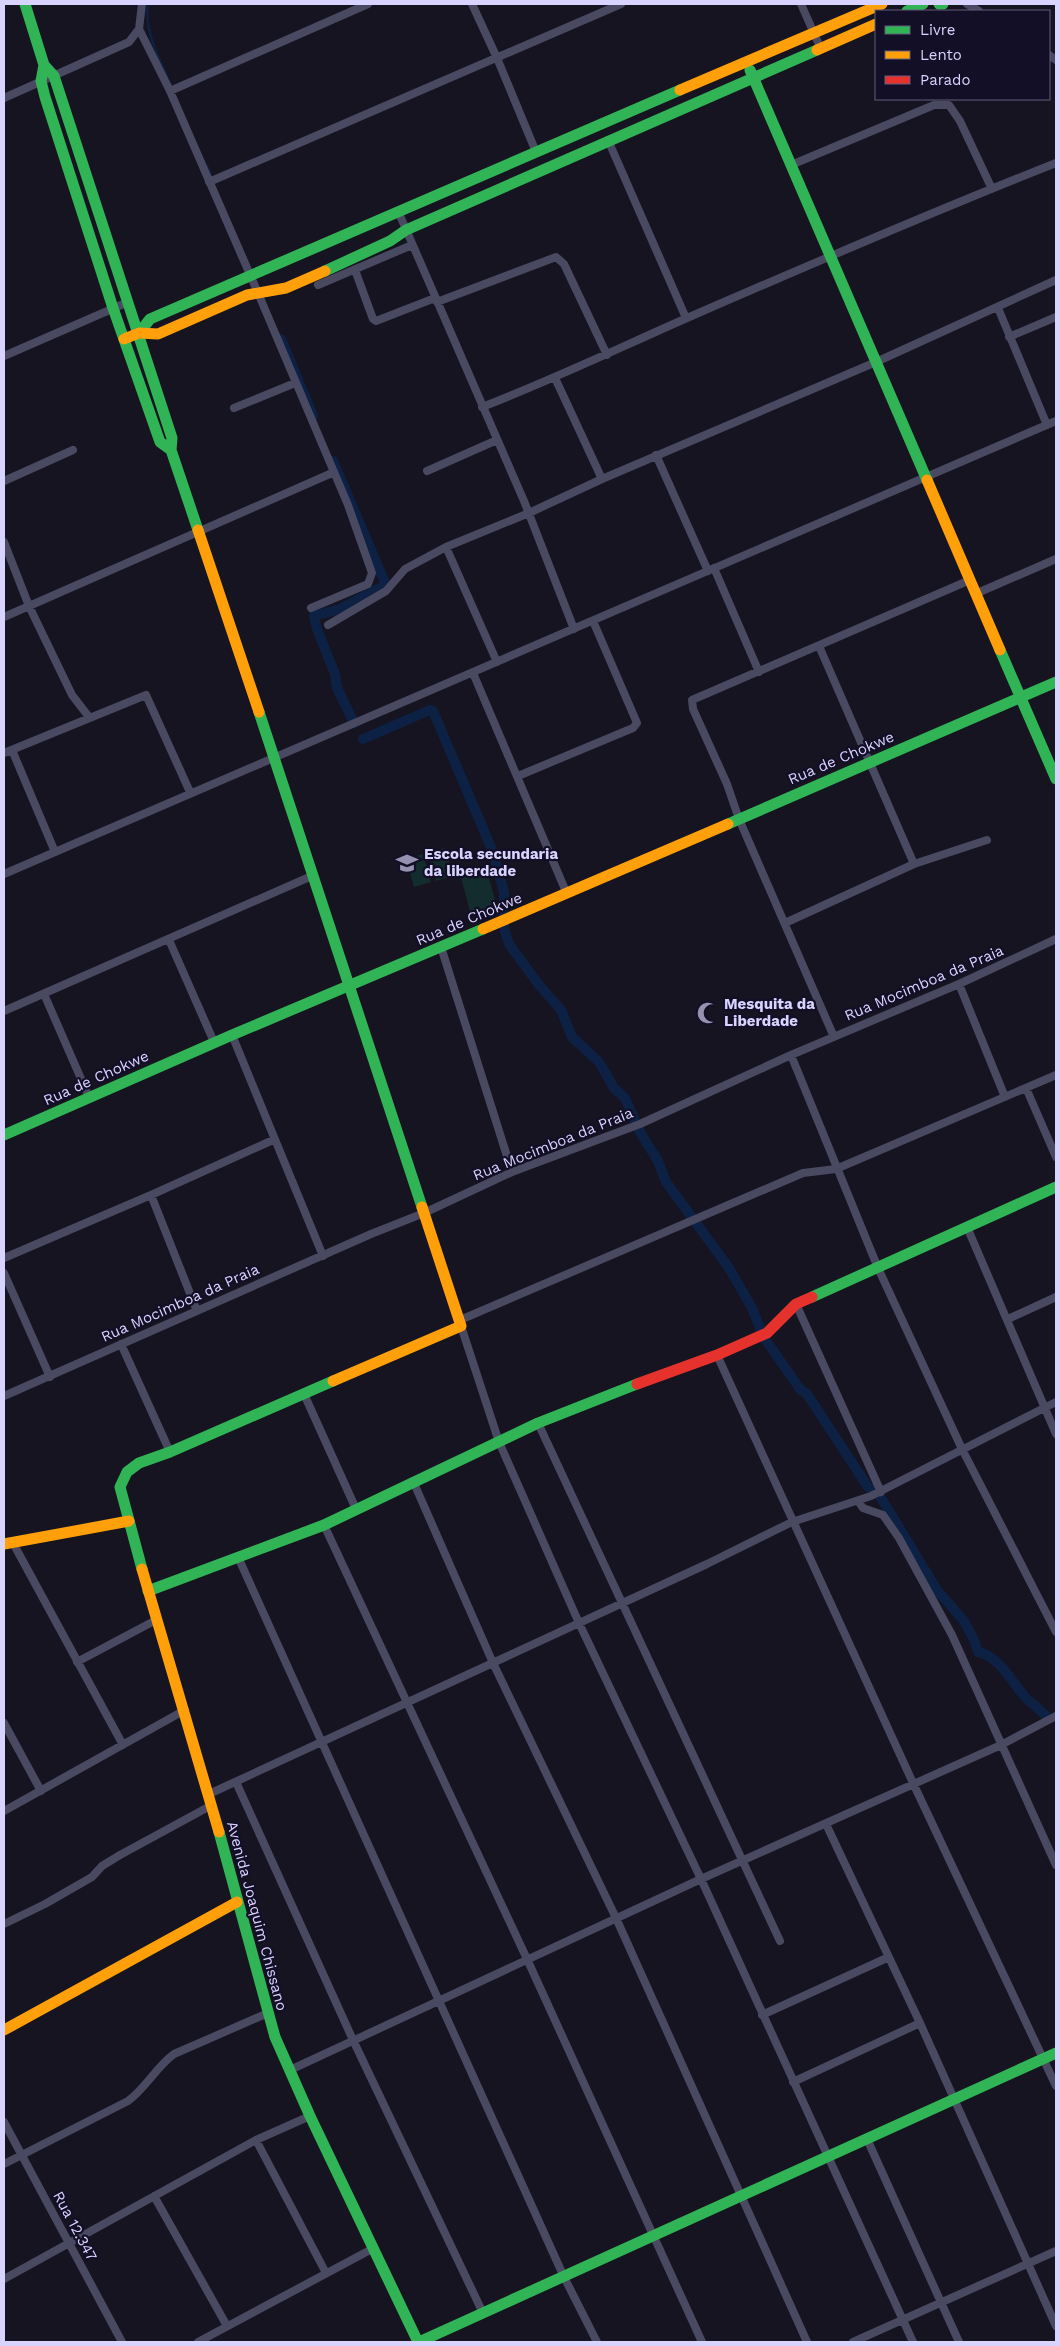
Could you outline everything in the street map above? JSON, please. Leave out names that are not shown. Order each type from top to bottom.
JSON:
[{"type":"street","points":[[25,4],[44,65],[54,76],[118,269],[172,438],[171,450],[196,531],[314,875],[499,1442],[580,1623],[701,1879],[913,2342]]},
{"type":"street","points":[[4,98],[129,42],[139,29],[142,4]]},
{"type":"street","points":[[170,91],[368,4]]},
{"type":"street","points":[[472,4],[497,58],[536,152]]},
{"type":"street","points":[[209,182],[621,4]]},
{"type":"street","points":[[801,4],[820,48]]},
{"type":"street","points":[[138,333],[150,319],[250,274],[882,4]]},
{"type":"street","points":[[909,10],[923,4]]},
{"type":"street","points":[[124,339],[138,333],[158,334],[247,296],[275,292],[286,288],[390,241],[406,230],[753,76],[875,24]]},
{"type":"street","points":[[139,29],[170,91],[250,274],[332,473],[351,514],[372,573],[368,584],[311,608]]},
{"type":"street","points":[[747,63],[1056,780]]},
{"type":"street","points":[[44,65],[41,81],[113,308],[160,442],[171,450]]},
{"type":"street","points":[[791,165],[934,105],[949,105],[960,121],[992,189]]},
{"type":"street","points":[[608,140],[686,318]]},
{"type":"street","points":[[65,155],[78,150]]},
{"type":"street","points":[[482,407],[555,378],[686,318],[1056,163]]},
{"type":"street","points":[[398,211],[529,513],[574,629]]},
{"type":"street","points":[[318,285],[412,245]]},
{"type":"street","points":[[355,270],[373,319],[376,321],[556,257],[564,264],[606,355]]},
{"type":"street","points":[[103,274],[118,269]]},
{"type":"street","points":[[328,625],[386,591],[405,569],[446,547],[529,513],[656,455],[876,362],[1056,280]]},
{"type":"street","points":[[4,356],[128,302]]},
{"type":"street","points":[[998,308],[1048,425]]},
{"type":"street","points":[[1009,337],[1056,317]]},
{"type":"street","points":[[555,378],[602,479]]},
{"type":"street","points":[[140,386],[154,381]]},
{"type":"street","points":[[234,408],[295,383]]},
{"type":"street","points":[[4,874],[190,792],[274,759],[1056,421]]},
{"type":"street","points":[[427,471],[497,440]]},
{"type":"street","points":[[4,481],[73,450]]},
{"type":"street","points":[[656,455],[712,569],[759,672]]},
{"type":"street","points":[[4,617],[196,531],[332,473]]},
{"type":"street","points":[[4,542],[29,606],[72,695],[89,717]]},
{"type":"street","points":[[446,547],[497,662]]},
{"type":"street","points":[[975,594],[1056,559]]},
{"type":"street","points":[[834,1037],[739,819],[727,784],[693,709],[692,700],[970,580]]},
{"type":"street","points":[[518,776],[633,728],[637,723],[594,621]]},
{"type":"street","points":[[819,646],[914,864]]},
{"type":"street","points":[[473,673],[567,894]]},
{"type":"street","name":"Rua de Chokwe","points":[[4,1135],[214,1042],[512,918],[1056,682]]},
{"type":"street","points":[[4,753],[146,695],[190,792]]},
{"type":"street","points":[[12,750],[55,852]]},
{"type":"street","points":[[785,923],[914,864],[987,840]]},
{"type":"street","points":[[4,1011],[314,875]]},
{"type":"street","name":"Rua Mocimboa da Praia","points":[[4,1396],[424,1213],[512,1172],[637,1125],[791,1055],[959,984],[1056,939]]},
{"type":"street","points":[[169,940],[214,1042]]},
{"type":"street","points":[[441,947],[512,1172]]},
{"type":"street","points":[[959,984],[1005,1097]]},
{"type":"street","points":[[44,994],[89,1097]]},
{"type":"street","points":[[232,1035],[273,1140],[323,1256]]},
{"type":"street","points":[[791,1055],[878,1268],[962,1449],[1056,1632]]},
{"type":"street","points":[[121,1344],[170,1452],[304,1394],[660,1233],[689,1224],[802,1174],[836,1169],[1056,1075]]},
{"type":"street","points":[[1026,1088],[1056,1157]]},
{"type":"street","points":[[4,1258],[273,1140]]},
{"type":"street","points":[[148,1591],[324,1524],[538,1424],[639,1382],[717,1355],[767,1332],[796,1304],[1056,1187]]},
{"type":"street","points":[[151,1195],[197,1311]]},
{"type":"street","points":[[968,1227],[1056,1434]]},
{"type":"street","points":[[4,1273],[50,1377]]},
{"type":"street","points":[[1008,1319],[1056,1297]]},
{"type":"street","points":[[796,1304],[881,1492]]},
{"type":"street","points":[[717,1355],[913,1783],[1045,2058],[1056,2086]]},
{"type":"street","points":[[304,1394],[356,1509]]},
{"type":"street","points":[[4,1924],[45,1904],[92,1877],[102,1866],[211,1800],[236,1782],[321,1740],[408,1703],[621,1602],[707,1564],[792,1522],[881,1492],[1056,1402]]},
{"type":"street","points":[[538,1424],[780,1941]]},
{"type":"street","name":"Avenida Joaquim Chissano","points":[[170,1452],[128,1468],[120,1487],[156,1620],[211,1800],[275,2037],[372,2249],[419,2342]]},
{"type":"street","points":[[413,1481],[492,1663],[616,1918],[743,2196],[807,2342]]},
{"type":"street","points":[[858,1501],[863,1508],[883,1515],[898,1538],[952,1636],[1056,1865]]},
{"type":"street","points":[[123,1745],[8,1543],[129,1521]]},
{"type":"street","points":[[324,1524],[527,1959],[702,2342]]},
{"type":"street","points":[[238,1557],[564,2277],[597,2342]]},
{"type":"street","points":[[77,1662],[156,1620]]},
{"type":"street","points":[[4,1811],[185,1710]]},
{"type":"street","points":[[290,2070],[701,1879],[1001,1745],[1056,1716]]},
{"type":"street","points":[[4,1723],[41,1791]]},
{"type":"street","points":[[236,1782],[353,2040],[483,2313]]},
{"type":"street","points":[[826,1824],[920,2023],[1056,2326]]},
{"type":"street","points":[[4,2030],[237,1902]]},
{"type":"street","points":[[762,2015],[889,1957]]},
{"type":"street","points":[[4,2164],[128,2101],[138,2093],[164,2062],[174,2054],[268,2013]]},
{"type":"street","points":[[793,2082],[920,2023]]},
{"type":"street","points":[[419,2342],[1056,2053]]},
{"type":"street","points":[[4,2279],[256,2140],[310,2116]]},
{"type":"street","name":"Rua 12.347","points":[[4,2122],[122,2342]]},
{"type":"street","points":[[867,2139],[959,2342]]},
{"type":"street","points":[[256,2140],[326,2273]]},
{"type":"street","points":[[154,2196],[227,2326]]},
{"type":"street","points":[[198,2342],[372,2249]]},
{"type":"street","points":[[853,2342],[1056,2251]]},
{"type":"green space","points":[[445,848],[453,876],[436,881],[428,853]]},
{"type":"green space","points":[[423,854],[431,882],[414,887],[406,859]]},
{"type":"green space","points":[[486,867],[497,908],[471,915],[460,874]]},
{"type":"waterway","points":[[148,4],[147,15],[151,36],[171,86]]},
{"type":"waterway","points":[[207,166],[211,176]]},
{"type":"waterway","points":[[281,339],[313,416]]},
{"type":"waterway","points":[[333,461],[386,585],[340,609],[314,616],[317,629],[335,674],[337,688],[354,723]]},
{"type":"waterway","points":[[363,739],[430,710],[433,711],[493,852],[504,892],[504,928],[509,944],[539,985],[561,1010],[572,1037],[599,1062],[614,1088],[625,1098],[640,1132],[658,1161],[666,1182],[729,1268],[752,1308],[763,1336],[800,1389],[807,1394],[868,1487],[878,1493],[937,1590],[964,1621],[978,1652],[999,1664],[1025,1697],[1048,1718]]},
{"type":"traffic: fast","points":[[25,4],[44,65],[54,76],[172,438],[171,450],[198,530]]},
{"type":"traffic: fast","points":[[909,10],[923,4]]},
{"type":"traffic: fast","points":[[325,271],[390,241],[406,230],[817,50]]},
{"type":"traffic: fast","points":[[44,65],[41,81],[45,97],[113,308],[160,442],[171,450]]},
{"type":"traffic: fast","points":[[750,70],[927,480]]},
{"type":"traffic: fast","points":[[139,333],[150,319],[680,90]]},
{"type":"traffic: fast","points":[[1000,650],[1056,779]]},
{"type":"traffic: fast","points":[[728,824],[1056,682]]},
{"type":"traffic: fast","points":[[259,712],[422,1207]]},
{"type":"traffic: fast","points":[[4,1135],[232,1035],[483,929]]},
{"type":"traffic: fast","points":[[812,1297],[1056,1187]]},
{"type":"traffic: fast","points":[[142,1569],[120,1487],[127,1472],[139,1463],[170,1452],[333,1381]]},
{"type":"traffic: fast","points":[[148,1591],[324,1525],[538,1423],[637,1384]]},
{"type":"traffic: fast","points":[[219,1832],[275,2037],[310,2116],[418,2342]]},
{"type":"traffic: fast","points":[[419,2342],[1056,2053]]},
{"type":"traffic: slow","points":[[680,90],[882,4]]},
{"type":"traffic: slow","points":[[817,50],[875,24]]},
{"type":"traffic: slow","points":[[124,339],[139,333],[158,334],[247,295],[286,288],[325,271]]},
{"type":"traffic: slow","points":[[927,480],[1000,650]]},
{"type":"traffic: slow","points":[[198,530],[259,712]]},
{"type":"traffic: slow","points":[[483,929],[728,824]]},
{"type":"traffic: slow","points":[[333,1381],[461,1326],[422,1207]]},
{"type":"traffic: slow","points":[[4,1544],[129,1521]]},
{"type":"traffic: slow","points":[[142,1569],[219,1832]]},
{"type":"traffic: slow","points":[[4,2030],[237,1902]]},
{"type":"traffic: jam","points":[[637,1384],[717,1355],[767,1333],[796,1304],[812,1297]]},
{"type":"place","name":"Escola secundaria da liberdade","points":[[407,863]]},
{"type":"place","name":"Mesquita da Liberdade","points":[[708,1013]]}]
